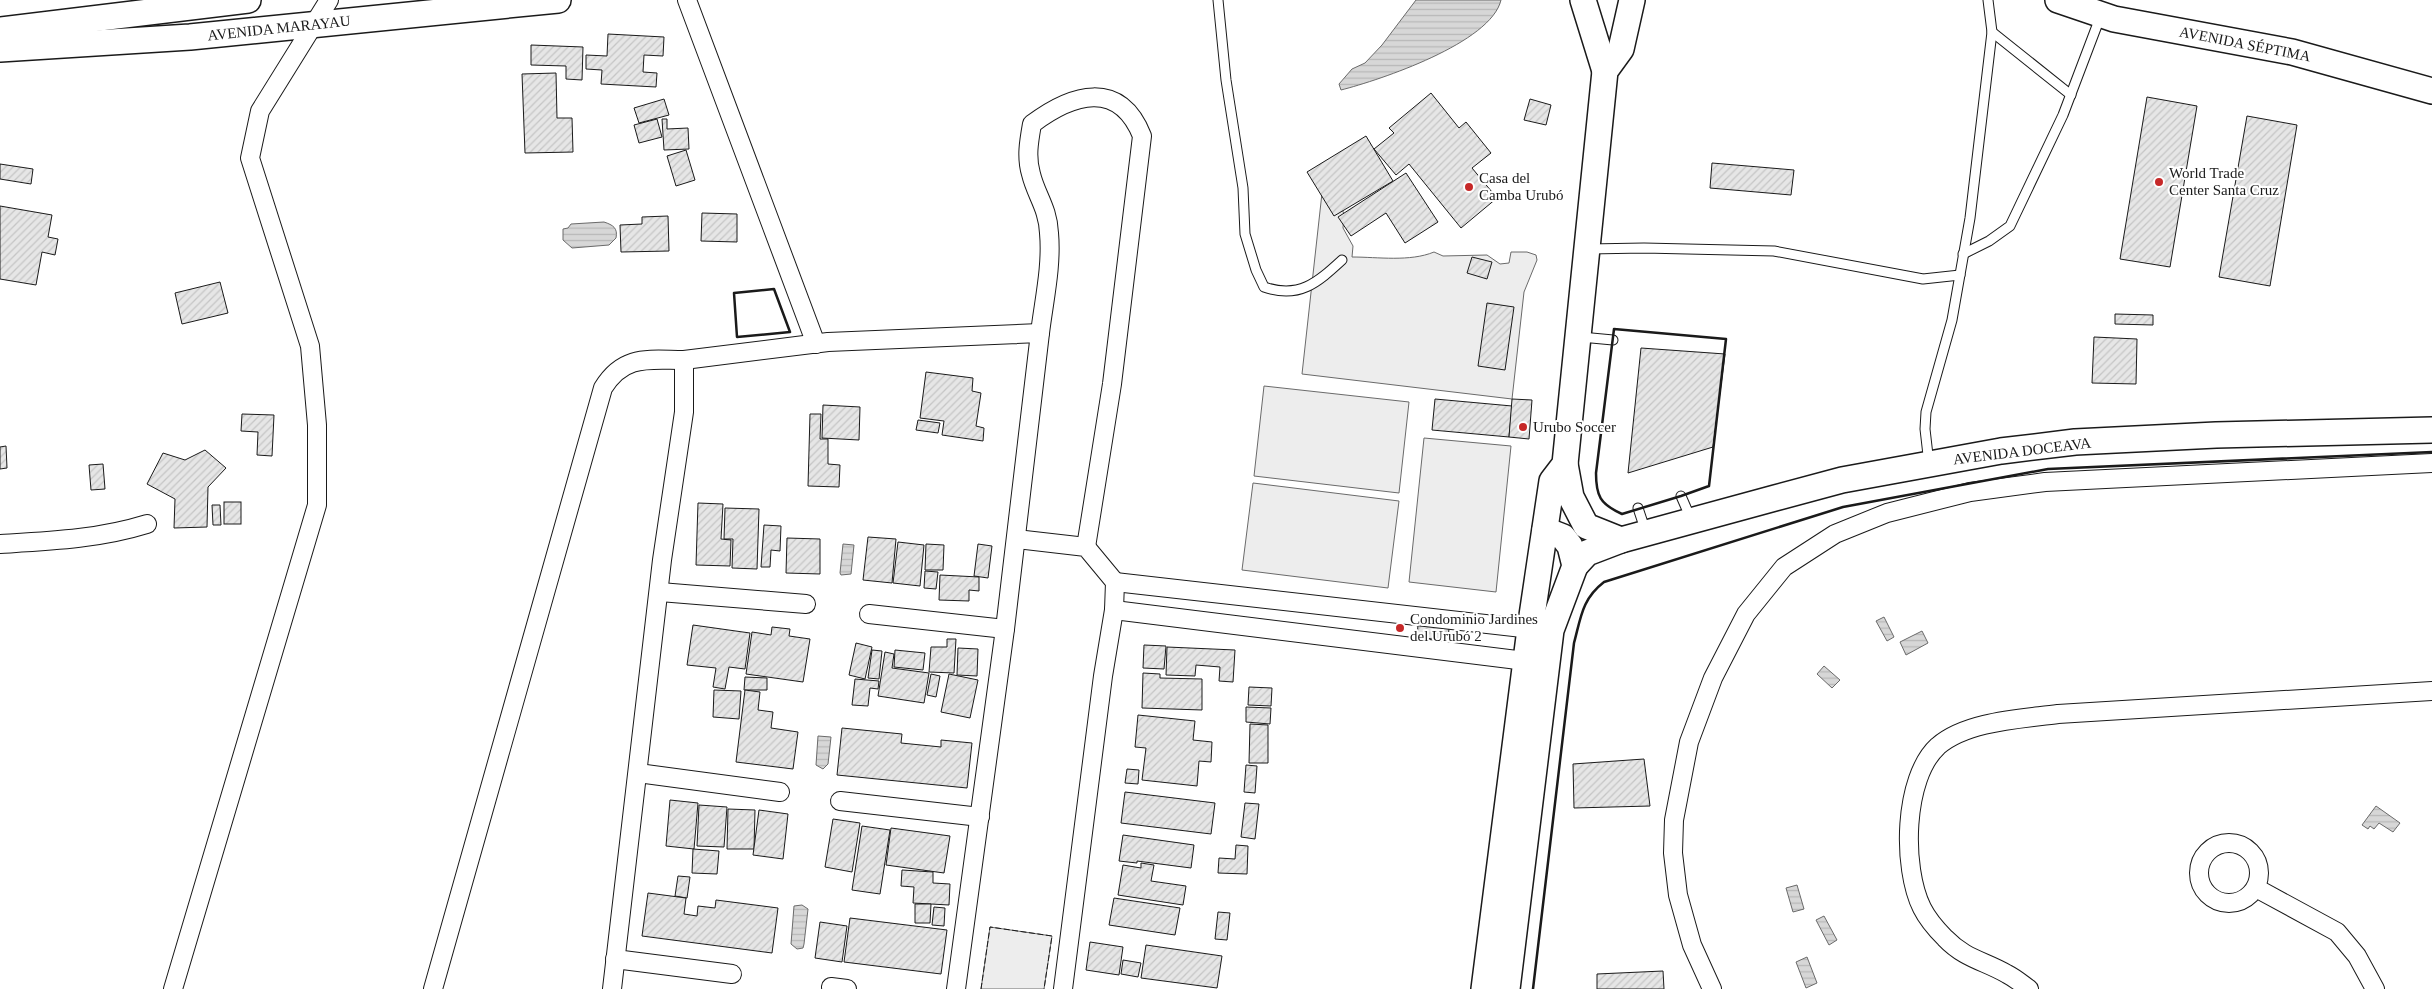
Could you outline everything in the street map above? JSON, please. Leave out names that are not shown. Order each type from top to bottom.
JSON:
[{"type":"main road","name":"AVENIDA MARAYAU","points":[[0,30],[248,0]]},
{"type":"main road","name":"AVENIDA MARAYAU","points":[[0,49],[190,37],[558,0]]},
{"type":"main road","points":[[1583,0],[1605,71],[1565,464],[1571,498],[1586,526],[1621,540]]},
{"type":"main road","points":[[1605,71],[1621,49],[1632,0]]},
{"type":"main road","name":"AVENIDA SÉPTIMA","points":[[2058,0],[2101,15],[2292,52],[2432,91]]},
{"type":"main road","name":"AVENIDA DOCEAVA","points":[[1575,566],[1587,553],[1621,540],[1842,480],[2000,451],[2075,442],[2216,435],[2432,430]]},
{"type":"main road","points":[[1484,989],[1530,629],[1552,481],[1565,464]]},
{"type":"main road","points":[[1507,989],[1551,630],[1575,566],[1570,546],[1563,537],[1545,530]]},
{"type":"street","points":[[172,989],[317,505],[317,425],[310,346],[250,158],[260,111],[329,0]]},
{"type":"street","points":[[687,0],[816,344]]},
{"type":"street","points":[[956,989],[1006,629],[1050,254],[1050,231],[1044,204],[1030,174],[1028,148],[1032,124],[1051,110],[1070,100],[1101,96],[1120,103],[1136,120],[1142,136],[1112,384],[1086,547]]},
{"type":"street","points":[[433,989],[603,388],[610,375],[625,364],[647,360],[684,360],[816,344],[1040,333]]},
{"type":"street","points":[[612,989],[660,592],[662,560],[684,412],[684,360]]},
{"type":"street","points":[[1712,989],[1692,945],[1678,895],[1673,853],[1674,820],[1689,742],[1713,678],[1746,614],[1784,567],[1844,530],[1887,513],[1970,492],[2045,482],[2432,464]]},
{"type":"street","points":[[0,544],[80,538],[116,533],[147,524]]},
{"type":"street","points":[[1016,539],[1086,547],[1114,582],[1114,610],[1103,676],[1063,989]]},
{"type":"street","points":[[1114,582],[1530,629]]},
{"type":"street","points":[[660,592],[806,604]]},
{"type":"street","points":[[1114,610],[1526,661]]},
{"type":"street","points":[[869,614],[1006,629]]},
{"type":"street","points":[[2029,989],[2006,973],[1972,960],[1945,939],[1922,908],[1910,869],[1909,835],[1921,770],[1938,746],[1960,733],[2004,720],[2058,714],[2432,691]]},
{"type":"street","points":[[638,773],[780,792]]},
{"type":"street","points":[[840,801],[980,817]]},
{"type":"street","points":[[2256,888],[2337,932],[2357,956],[2375,989]]},
{"type":"street","points":[[615,959],[732,974]]},
{"type":"lane","points":[[1218,0],[1226,80],[1243,188],[1245,234],[1256,270],[1264,287],[1281,292],[1300,290],[1342,260]]},
{"type":"lane","points":[[1929,464],[1925,429],[1926,412],[1933,384],[1942,361],[1970,218],[1992,32],[1988,0]]},
{"type":"lane","points":[[1963,254],[1989,241],[2010,226],[2070,95],[2101,15]]},
{"type":"lane","points":[[1992,32],[2070,95]]},
{"type":"lane","points":[[1586,250],[1644,248],[1774,251],[1923,279],[1960,275]]},
{"type":"lane","points":[[1578,337],[1613,340]]},
{"type":"lane","points":[[1682,496],[1692,522]]},
{"type":"lane","points":[[1638,508],[1647,533]]},
{"type":"shaded area","points":[[1416,0],[1501,0],[1493,16],[1477,31],[1456,45],[1381,78],[1341,90],[1339,84],[1352,69],[1365,63],[1382,45]]},
{"type":"shaded area","points":[[1322,193],[1339,202],[1344,214],[1343,228],[1353,246],[1352,257],[1404,258],[1434,252],[1443,256],[1487,255],[1500,264],[1509,263],[1511,252],[1527,252],[1536,255],[1537,260],[1524,292],[1512,399],[1302,374]]},
{"type":"shaded area","points":[[604,222],[612,226],[616,232],[616,238],[609,245],[572,248],[563,240],[563,229],[568,228],[571,224]]},
{"type":"shaded area","points":[[1264,386],[1409,402],[1399,493],[1254,476]]},
{"type":"shaded area","points":[[1424,438],[1511,446],[1496,592],[1409,582]]},
{"type":"shaded area","points":[[1253,483],[1399,501],[1388,588],[1242,570]]},
{"type":"shaded area","points":[[843,544],[854,545],[851,574],[841,575],[840,573]]},
{"type":"shaded area","points":[[1884,617],[1894,637],[1887,641],[1876,621]]},
{"type":"shaded area","points":[[1922,631],[1928,643],[1906,655],[1900,642]]},
{"type":"shaded area","points":[[1824,666],[1840,680],[1832,688],[1817,674]]},
{"type":"shaded area","points":[[818,736],[831,737],[828,764],[823,769],[816,765]]},
{"type":"shaded area","points":[[2376,806],[2400,823],[2393,832],[2379,823],[2374,829],[2370,826],[2368,829],[2362,825]]},
{"type":"shaded area","points":[[1797,885],[1804,909],[1793,912],[1786,888]]},
{"type":"shaded area","points":[[802,905],[808,909],[803,948],[797,949],[791,944],[794,906]]},
{"type":"shaded area","points":[[1824,916],[1837,940],[1829,945],[1816,920]]},
{"type":"shaded area","points":[[990,927],[1052,936],[1044,989],[981,989]]},
{"type":"shaded area","points":[[1807,957],[1817,983],[1806,988],[1796,962]]},
{"type":"building","points":[[608,34],[664,37],[663,56],[644,55],[643,72],[657,73],[656,87],[601,84],[602,70],[586,69],[586,55],[607,56]]},
{"type":"building","points":[[531,45],[583,47],[582,80],[566,79],[566,66],[531,65]]},
{"type":"building","points":[[556,73],[557,118],[572,118],[573,152],[525,153],[522,74]]},
{"type":"building","points":[[1431,93],[1459,128],[1466,122],[1491,153],[1472,168],[1497,198],[1461,228],[1409,164],[1396,175],[1374,149],[1394,133],[1389,128]]},
{"type":"building","name":"World Trade Center Santa Cruz","points":[[2147,97],[2197,106],[2170,267],[2120,259]]},
{"type":"building","points":[[664,99],[669,115],[639,123],[634,108]]},
{"type":"building","points":[[1530,99],[1551,105],[1546,125],[1524,120]]},
{"type":"building","name":"World Trade Center Santa Cruz","points":[[2247,116],[2297,125],[2270,286],[2219,277]]},
{"type":"building","points":[[657,119],[662,137],[639,143],[634,125]]},
{"type":"building","points":[[662,119],[667,119],[667,129],[688,128],[689,149],[664,150]]},
{"type":"building","points":[[1366,136],[1393,181],[1334,216],[1307,172]]},
{"type":"building","points":[[686,150],[695,180],[676,186],[667,156]]},
{"type":"building","points":[[1712,163],[1794,170],[1791,195],[1710,188]]},
{"type":"building","points":[[0,164],[33,169],[31,184],[0,179]]},
{"type":"building","points":[[1406,173],[1438,222],[1405,243],[1386,213],[1351,236],[1338,217]]},
{"type":"building","points":[[0,206],[52,215],[48,237],[58,239],[55,255],[42,252],[36,285],[0,279]]},
{"type":"building","points":[[702,213],[737,214],[737,242],[701,241]]},
{"type":"building","points":[[668,216],[669,251],[621,252],[620,225],[642,224],[642,217]]},
{"type":"building","points":[[1472,257],[1492,262],[1487,279],[1467,273]]},
{"type":"building","points":[[220,282],[228,313],[182,324],[175,293]]},
{"type":"building","points":[[1487,303],[1514,307],[1505,370],[1478,366]]},
{"type":"building","points":[[2115,314],[2153,315],[2153,325],[2115,324]]},
{"type":"building","points":[[2094,337],[2137,339],[2136,384],[2092,383]]},
{"type":"building","points":[[1641,348],[1725,354],[1713,447],[1628,473]]},
{"type":"building","points":[[926,372],[973,378],[972,391],[981,393],[976,426],[984,428],[983,441],[942,435],[944,421],[920,418]]},
{"type":"building","points":[[1435,399],[1512,406],[1509,437],[1432,430]]},
{"type":"building","points":[[1512,399],[1532,400],[1529,439],[1509,437]]},
{"type":"building","points":[[823,405],[860,407],[859,440],[822,438]]},
{"type":"building","points":[[242,414],[274,415],[272,456],[257,455],[258,432],[241,431]]},
{"type":"building","points":[[810,414],[821,414],[820,439],[828,439],[828,464],[840,465],[839,487],[808,486]]},
{"type":"building","points":[[918,420],[940,423],[938,433],[916,430]]},
{"type":"building","points":[[6,446],[7,468],[0,469],[0,447]]},
{"type":"building","points":[[205,450],[226,468],[208,487],[207,527],[174,528],[175,499],[147,484],[163,453],[185,460]]},
{"type":"building","points":[[103,464],[105,489],[91,490],[89,465]]},
{"type":"building","points":[[224,502],[241,502],[241,524],[224,524]]},
{"type":"building","points":[[698,503],[723,504],[721,539],[731,540],[730,566],[696,565]]},
{"type":"building","points":[[212,505],[220,505],[221,525],[213,525]]},
{"type":"building","points":[[725,508],[759,509],[757,569],[732,568],[733,539],[724,539]]},
{"type":"building","points":[[764,525],[781,526],[780,551],[771,550],[770,567],[761,567]]},
{"type":"building","points":[[868,537],[896,539],[892,583],[863,580]]},
{"type":"building","points":[[787,538],[820,539],[820,574],[786,573]]},
{"type":"building","points":[[898,542],[924,545],[920,586],[893,583]]},
{"type":"building","points":[[926,544],[944,545],[943,570],[925,570]]},
{"type":"building","points":[[978,544],[992,546],[988,578],[974,576]]},
{"type":"building","points":[[925,571],[938,572],[936,589],[924,588]]},
{"type":"building","points":[[940,575],[979,577],[979,591],[969,590],[969,601],[939,600]]},
{"type":"building","points":[[693,625],[750,633],[745,669],[729,667],[725,689],[713,687],[716,668],[687,665]]},
{"type":"building","points":[[1418,625],[1449,628],[1448,641],[1417,637]]},
{"type":"building","points":[[772,627],[790,629],[789,636],[810,639],[803,682],[746,674],[752,632],[771,635]]},
{"type":"building","points":[[947,639],[956,639],[954,673],[929,672],[931,647],[947,647]]},
{"type":"building","points":[[856,643],[872,647],[865,679],[849,675]]},
{"type":"building","points":[[1144,645],[1166,646],[1164,669],[1143,668]]},
{"type":"building","points":[[1167,647],[1235,650],[1233,682],[1219,681],[1220,667],[1196,665],[1195,676],[1166,675]]},
{"type":"building","points":[[958,648],[978,649],[977,676],[957,675]]},
{"type":"building","points":[[872,650],[882,651],[879,679],[868,678]]},
{"type":"building","points":[[895,650],[925,653],[923,670],[894,667]]},
{"type":"building","points":[[885,652],[894,654],[892,668],[929,673],[924,703],[878,696]]},
{"type":"building","points":[[1143,673],[1160,674],[1160,678],[1202,679],[1202,710],[1142,708]]},
{"type":"building","points":[[931,674],[940,676],[936,697],[927,695]]},
{"type":"building","points":[[949,674],[978,680],[970,718],[941,712]]},
{"type":"building","points":[[745,677],[767,678],[767,690],[744,690]]},
{"type":"building","points":[[855,679],[879,681],[878,689],[870,688],[868,706],[852,705]]},
{"type":"building","points":[[1249,687],[1272,688],[1271,706],[1248,705]]},
{"type":"building","points":[[714,690],[741,691],[739,719],[713,717]]},
{"type":"building","points":[[745,690],[760,692],[758,710],[773,712],[771,728],[798,732],[793,769],[736,762]]},
{"type":"building","points":[[1246,707],[1271,708],[1270,724],[1246,722]]},
{"type":"building","points":[[1138,715],[1195,721],[1193,740],[1212,742],[1211,762],[1199,761],[1197,786],[1142,780],[1146,748],[1135,747]]},
{"type":"building","points":[[1250,724],[1268,725],[1268,763],[1249,763]]},
{"type":"building","points":[[842,728],[902,734],[901,743],[941,747],[941,740],[972,743],[967,788],[837,775]]},
{"type":"building","points":[[1644,759],[1650,806],[1574,808],[1573,764]]},
{"type":"building","points":[[1246,765],[1257,766],[1255,793],[1244,792]]},
{"type":"building","points":[[1127,769],[1139,770],[1138,784],[1125,783]]},
{"type":"building","points":[[1125,792],[1215,803],[1211,834],[1121,823]]},
{"type":"building","points":[[670,800],[698,803],[694,849],[666,846]]},
{"type":"building","points":[[1245,803],[1259,804],[1255,839],[1241,837]]},
{"type":"building","points":[[699,805],[727,807],[724,847],[697,846]]},
{"type":"building","points":[[728,809],[755,810],[754,849],[727,849]]},
{"type":"building","points":[[759,810],[788,814],[783,859],[753,855]]},
{"type":"building","points":[[833,819],[860,823],[852,872],[825,867]]},
{"type":"building","points":[[862,826],[890,830],[880,894],[852,890]]},
{"type":"building","points":[[891,828],[950,836],[944,873],[886,865]]},
{"type":"building","points":[[1123,835],[1194,845],[1191,868],[1137,861],[1137,863],[1119,861]]},
{"type":"building","points":[[1236,845],[1248,846],[1247,874],[1218,873],[1219,858],[1235,859]]},
{"type":"building","points":[[693,849],[719,851],[717,874],[692,873]]},
{"type":"building","points":[[1141,863],[1154,865],[1151,881],[1186,886],[1183,905],[1118,895],[1123,865],[1141,868]]},
{"type":"building","points":[[902,870],[933,872],[933,883],[950,884],[949,905],[913,903],[914,887],[901,886]]},
{"type":"building","points":[[678,876],[690,877],[687,898],[675,896]]},
{"type":"building","points":[[648,893],[686,898],[684,914],[697,916],[698,906],[715,908],[716,900],[778,908],[772,953],[642,936]]},
{"type":"building","points":[[1114,898],[1180,908],[1175,935],[1109,925]]},
{"type":"building","points":[[915,904],[931,904],[930,923],[915,923]]},
{"type":"building","points":[[934,907],[945,908],[944,926],[932,925]]},
{"type":"building","points":[[1218,912],[1230,913],[1227,940],[1215,939]]},
{"type":"building","points":[[850,918],[947,930],[941,974],[844,962]]},
{"type":"building","points":[[820,922],[847,926],[842,962],[815,958]]},
{"type":"building","points":[[1090,942],[1123,947],[1119,975],[1086,970]]},
{"type":"building","points":[[1146,945],[1222,956],[1217,988],[1141,978]]},
{"type":"building","points":[[1123,960],[1141,963],[1138,977],[1121,974]]},
{"type":"building","points":[[1663,971],[1664,989],[1597,989],[1597,974]]},
{"type":"fence","points":[[981,989],[990,927],[1052,936],[1044,989]]},
{"type":"wall","points":[[774,289],[790,332],[737,337],[734,293],[774,289]]},
{"type":"wall","points":[[1614,329],[1726,339],[1709,486],[1622,514],[1604,503],[1598,493],[1596,481],[1614,329]]},
{"type":"wall","points":[[1533,989],[1574,643],[1583,609],[1591,595],[1604,582],[1843,507],[2048,469],[2432,452]]},
{"type":"place","name":"World Trade Center Santa Cruz","points":[[2159,182]]},
{"type":"place","name":"Casa del Camba Urubó","points":[[1469,187]]},
{"type":"place","name":"Urubo Soccer","points":[[1523,427]]},
{"type":"place","name":"Condominio Jardines del Urubó 2","points":[[1400,628]]}]
